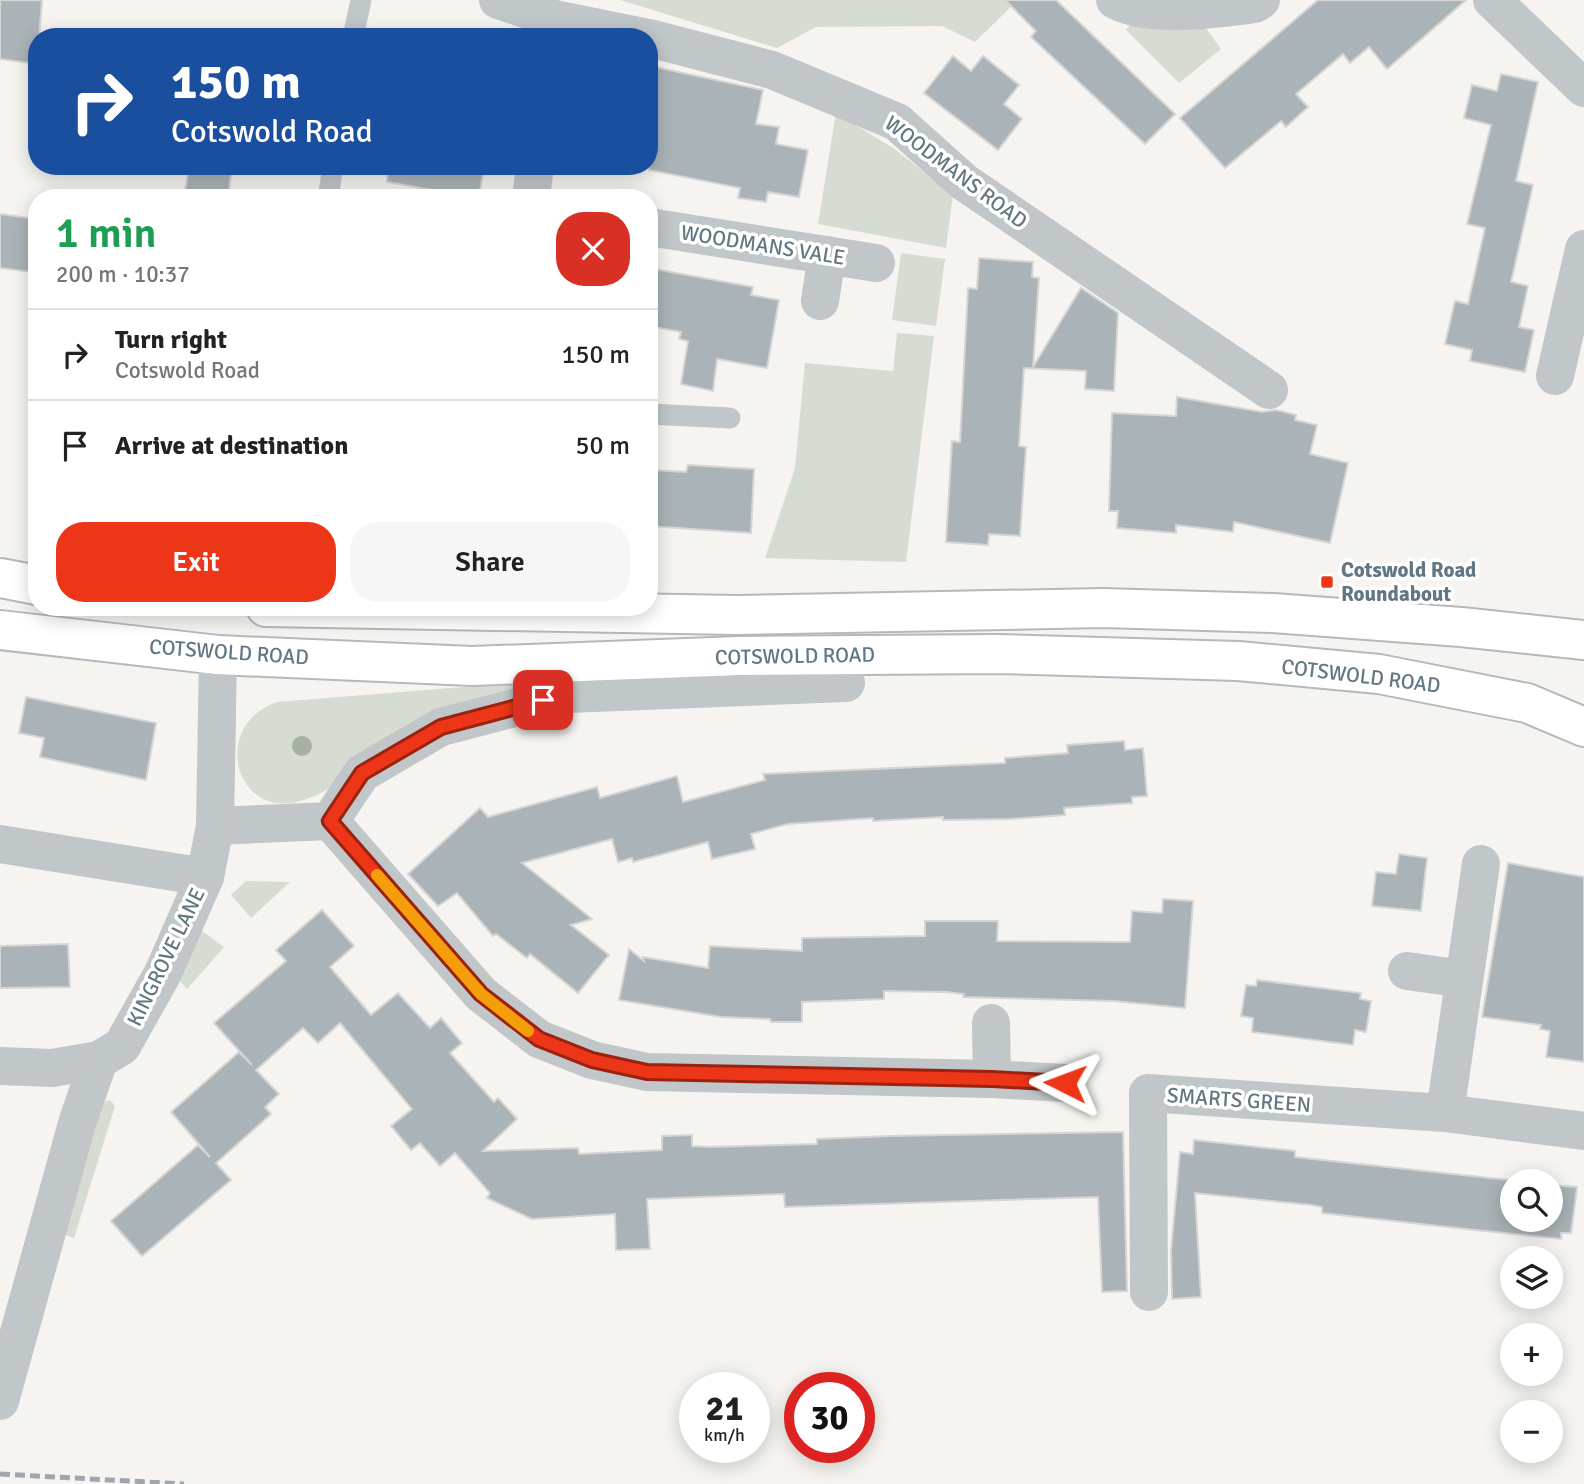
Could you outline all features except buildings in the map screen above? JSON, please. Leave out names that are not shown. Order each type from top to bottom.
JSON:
[{"type":"main road","points":[[0,578],[28,583]]},
{"type":"main road","name":"COTSWOLD ROAD","points":[[658,614],[737,615],[1103,608],[1286,614],[1461,627],[1584,640]]},
{"type":"main road","name":"COTSWOLD ROAD","points":[[0,630],[218,655],[472,666],[739,656],[997,654],[1238,661],[1406,679],[1527,703],[1584,727]]},
{"type":"street","points":[[498,0],[554,28]]},
{"type":"street","points":[[1115,0],[1157,9],[1210,10],[1255,4],[1261,0]]},
{"type":"street","points":[[1492,0],[1584,88]]},
{"type":"street","name":"WOODMANS ROAD","points":[[658,40],[772,70],[897,122],[964,182],[1269,390]]},
{"type":"street","name":"WOODMANS VALE","points":[[658,228],[876,263]]},
{"type":"street","points":[[1555,376],[1575,331],[1584,248]]},
{"type":"street","points":[[820,301],[827,255]]},
{"type":"street","name":"KINGROVE LANE","points":[[99,1060],[122,1046],[163,973],[205,877],[215,826],[218,655]]},
{"type":"street","name":"COTSWOLD ROAD","points":[[330,821],[362,773],[441,727],[568,694],[846,683]]},
{"type":"street","points":[[215,826],[330,821],[481,994],[539,1039],[592,1060],[647,1072],[1065,1083]]},
{"type":"street","points":[[0,845],[205,877]]},
{"type":"street","points":[[1444,1113],[1481,864]]},
{"type":"street","points":[[1407,971],[1464,979]]},
{"type":"street","points":[[991,1023],[992,1079]]},
{"type":"street","points":[[0,1066],[52,1068],[99,1060],[78,1120],[0,1401]]},
{"type":"street","name":"SMARTS GREEN","points":[[1149,1292],[1148,1093],[1444,1113],[1584,1131]]},
{"type":"lane","points":[[355,28],[361,0]]},
{"type":"lane","points":[[658,414],[730,418]]},
{"type":"shaded area","points":[[620,0],[1018,0],[975,42],[942,26],[816,27],[777,48]]},
{"type":"shaded area","points":[[1132,23],[1203,24],[1221,49],[1179,83],[1126,30]]},
{"type":"shaded area","points":[[836,113],[893,148],[953,194],[946,248],[818,224]]},
{"type":"shaded area","points":[[901,253],[945,259],[936,326],[892,320]]},
{"type":"shaded area","points":[[897,333],[934,336],[906,562],[765,558],[795,468],[805,363],[893,371]]},
{"type":"shaded area","points":[[527,682],[561,686],[424,728],[404,738],[327,790],[296,802],[275,803],[258,796],[245,783],[238,766],[238,747],[243,729],[256,713],[277,702]]},
{"type":"shaded area","points":[[246,881],[290,882],[251,918],[231,895]]},
{"type":"shaded area","points":[[198,928],[224,947],[187,989],[176,976]]},
{"type":"shaded area","points":[[110,1100],[115,1106],[74,1238],[57,1232],[104,1102]]},
{"type":"railway","points":[[0,1474],[184,1484]]},
{"type":"slow traffic","points":[[377,875],[481,994],[528,1031]]},
{"type":"place","name":"Cotswold Road Roundabout","points":[[1327,582]]},
{"type":"route","points":[[543,700],[441,727],[362,773],[330,821],[481,994],[539,1039],[592,1060],[647,1072],[1065,1083]]}]
